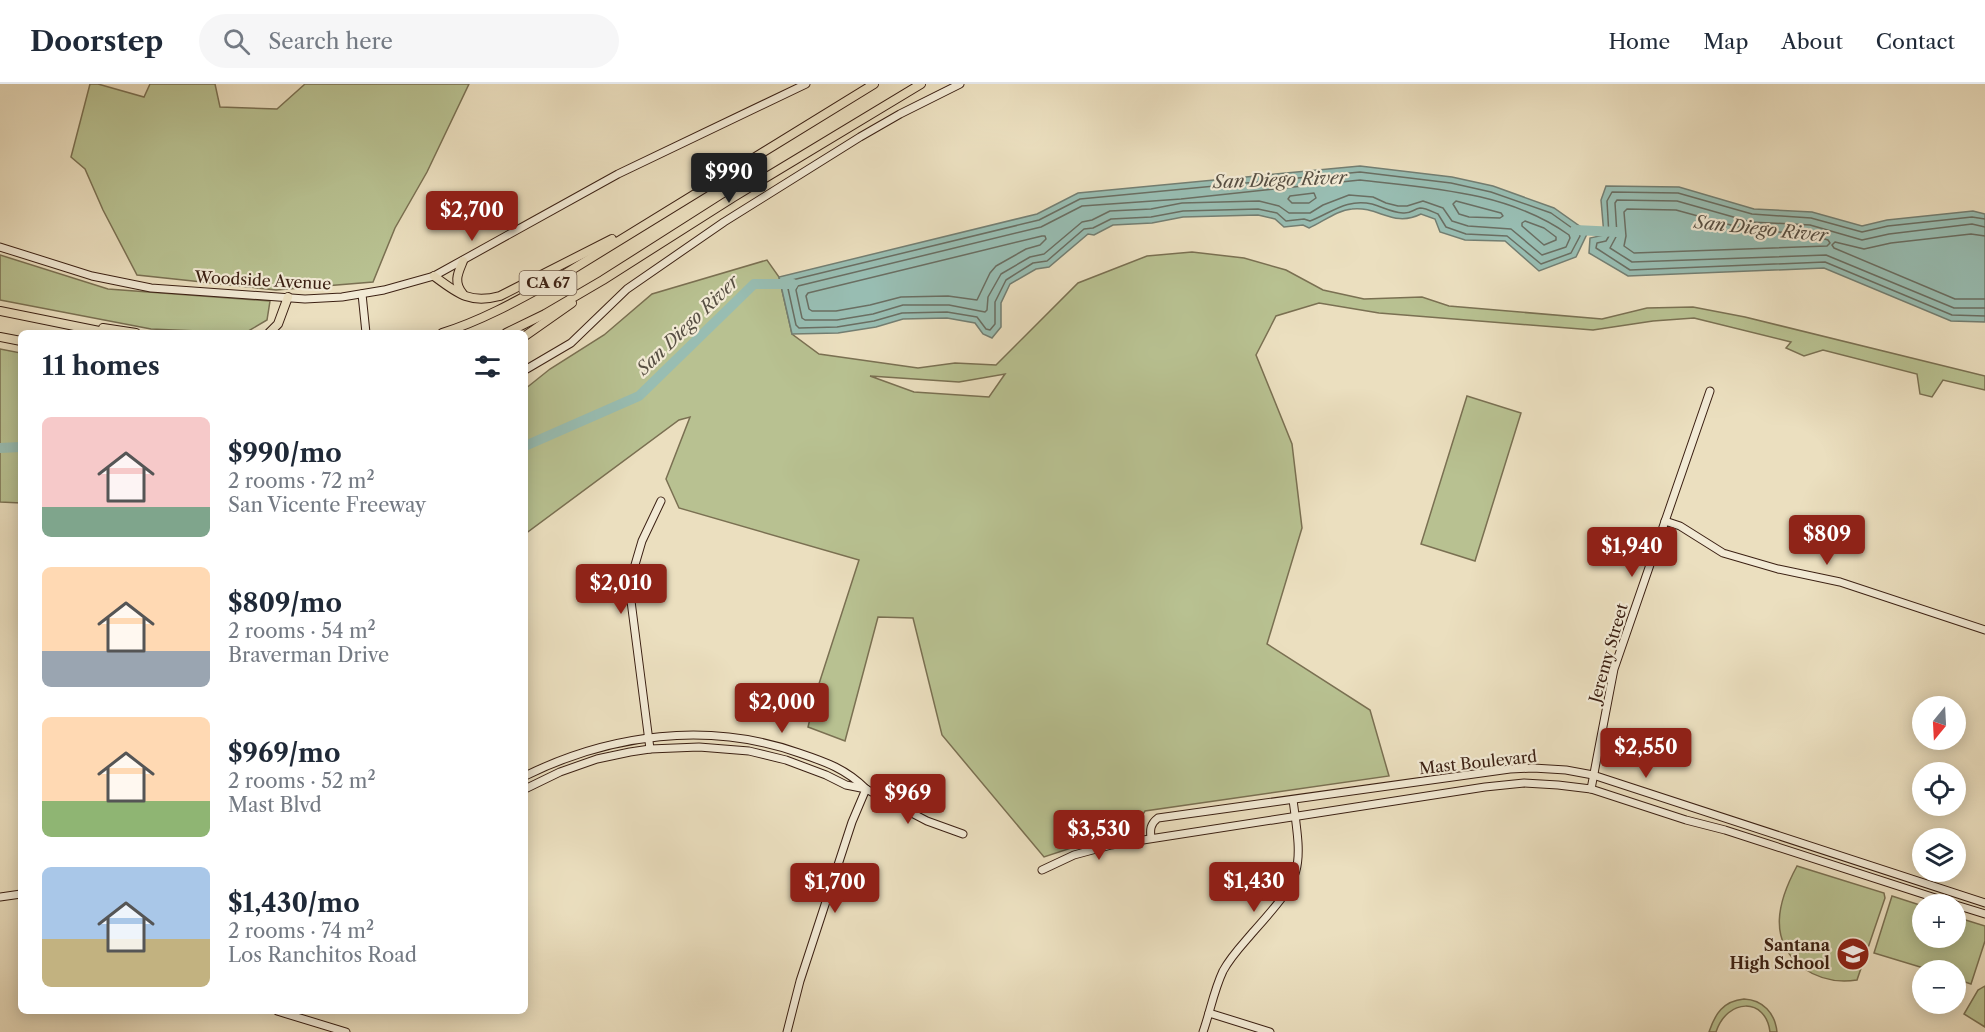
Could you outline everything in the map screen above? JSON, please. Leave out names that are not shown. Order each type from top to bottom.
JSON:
[{"type":"highway","name":"CA 67","points":[[450,330],[512,304],[874,84]]},
{"type":"highway","name":"CA 67","points":[[512,330],[545,314],[603,280],[732,198],[921,84]]},
{"type":"highway","points":[[434,276],[465,297],[487,299],[501,296],[580,254],[648,222]]},
{"type":"highway","points":[[463,261],[456,279],[458,288],[465,297]]},
{"type":"highway","points":[[528,334],[603,280]]},
{"type":"highway","points":[[272,330],[278,324],[288,297]]},
{"type":"highway","points":[[0,311],[94,330]]},
{"type":"highway","points":[[28,317],[116,330]]},
{"type":"highway","points":[[0,337],[18,340]]},
{"type":"street","name":"Woodside Avenue","points":[[0,247],[116,282],[152,288],[288,297],[342,297],[362,294],[434,276],[618,174],[806,84]]},
{"type":"street","points":[[528,368],[571,343],[627,290],[724,222],[860,137],[960,84]]},
{"type":"street","points":[[362,294],[366,330]]},
{"type":"street","name":"Jeremy Street","points":[[1591,789],[1614,669],[1710,390]]},
{"type":"street","points":[[650,749],[631,601],[632,575],[642,541],[661,501]]},
{"type":"street","points":[[1665,521],[1680,526],[1723,553],[1778,569],[1840,582],[1985,630]]},
{"type":"street","points":[[528,775],[554,762],[594,748],[649,738],[702,735],[750,739],[788,749],[831,764],[852,775],[866,789]]},
{"type":"street","points":[[528,788],[560,772],[597,759],[650,749],[699,747],[749,751],[786,760],[846,785],[866,789],[927,821],[963,834]]},
{"type":"street","name":"Mast Boulevard","points":[[1151,838],[1150,830],[1153,822],[1158,818],[1510,770],[1533,768],[1566,770],[1593,775],[1985,903]]},
{"type":"street","name":"Mast Boulevard","points":[[1042,870],[1074,855],[1111,845],[1485,787],[1524,783],[1591,789],[1921,894]]},
{"type":"street","points":[[787,1032],[800,981],[848,833],[866,789]]},
{"type":"street","points":[[1203,1032],[1223,972],[1237,951],[1292,886],[1298,870],[1300,853],[1293,800]]},
{"type":"street","points":[[0,897],[18,894]]},
{"type":"street","name":"Mast Boulevard","points":[[1966,908],[1985,914]]},
{"type":"street","points":[[1209,1012],[1270,1032]]},
{"type":"street","points":[[287,1014],[346,1032]]},
{"type":"green space","points":[[90,84],[98,84],[144,97],[150,84],[215,84],[220,107],[277,109],[305,84],[469,84],[427,172],[395,228],[373,282],[276,290],[137,275],[103,210],[85,169],[71,157]]},
{"type":"green space","points":[[1192,252],[1244,258],[1286,270],[1323,290],[1364,299],[1422,297],[1449,306],[1602,319],[1647,308],[1693,307],[1745,317],[1985,376],[1985,390],[1943,380],[1932,397],[1920,394],[1917,374],[1823,350],[1804,356],[1786,348],[1791,342],[1694,318],[1653,321],[1593,330],[1379,313],[1319,303],[1276,316],[1256,355],[1292,444],[1302,528],[1267,644],[1370,710],[1389,776],[1145,811],[1135,827],[1044,857],[942,735],[913,618],[878,617],[845,741],[808,727],[817,690],[859,560],[679,508],[666,479],[690,417],[679,420],[528,532],[528,387],[550,369],[604,335],[652,294],[767,260],[779,277],[792,334],[819,354],[918,368],[955,363],[996,365],[1078,283],[1147,256]],"holes":[[[1005,374],[989,397],[914,392],[870,376],[959,382]]]},
{"type":"green space","points":[[0,255],[108,289],[270,301],[267,320],[250,330],[174,330],[151,329],[0,300]]},
{"type":"green space","points":[[0,349],[18,352],[18,503],[0,502]]},
{"type":"green space","points":[[1467,396],[1521,413],[1475,561],[1421,544]]},
{"type":"green space","points":[[1797,866],[1884,893],[1885,898],[1857,980],[1836,980],[1816,975],[1803,968],[1784,945],[1779,920],[1781,906]]},
{"type":"green space","points":[[1892,896],[1912,902],[1912,948],[1966,948],[1966,920],[1985,926],[1985,941],[1971,984],[1966,982],[1966,960],[1912,960],[1912,965],[1874,953]]},
{"type":"green space","points":[[1985,986],[1985,1027],[1964,1014],[1978,990]]},
{"type":"green space","points":[[1744,999],[1757,1002],[1771,1013],[1777,1032],[1770,1032],[1761,1012],[1746,1006],[1729,1013],[1721,1021],[1716,1032],[1709,1032],[1714,1020],[1725,1006]]},
{"type":"water","points":[[1360,166],[1452,177],[1493,186],[1554,208],[1588,232],[1576,257],[1539,271],[1505,241],[1465,240],[1440,232],[1435,219],[1421,214],[1402,219],[1370,210],[1352,209],[1335,214],[1309,228],[1303,225],[1284,227],[1275,219],[1258,215],[1183,217],[1152,223],[1113,225],[1094,235],[1088,234],[1049,267],[1036,269],[1010,284],[1001,303],[1001,327],[992,338],[983,334],[975,323],[947,318],[903,319],[876,327],[838,333],[792,334],[779,277],[1037,214],[1078,193]]},
{"type":"water","points":[[1606,186],[1679,187],[1754,209],[1812,212],[1862,226],[1887,220],[1973,211],[1985,214],[1985,322],[1951,321],[1824,268],[1628,276],[1589,253],[1590,238],[1604,235],[1601,200]]},
{"type":"waterway","name":"San Diego River","points":[[1575,230],[1617,232]]},
{"type":"waterway","name":"San Diego River","points":[[528,445],[639,396],[754,284],[793,284]]},
{"type":"waterway","name":"San Diego River","points":[[0,448],[18,447]]},
{"type":"place","name":"Santana High School","points":[[1853,954]]}]
